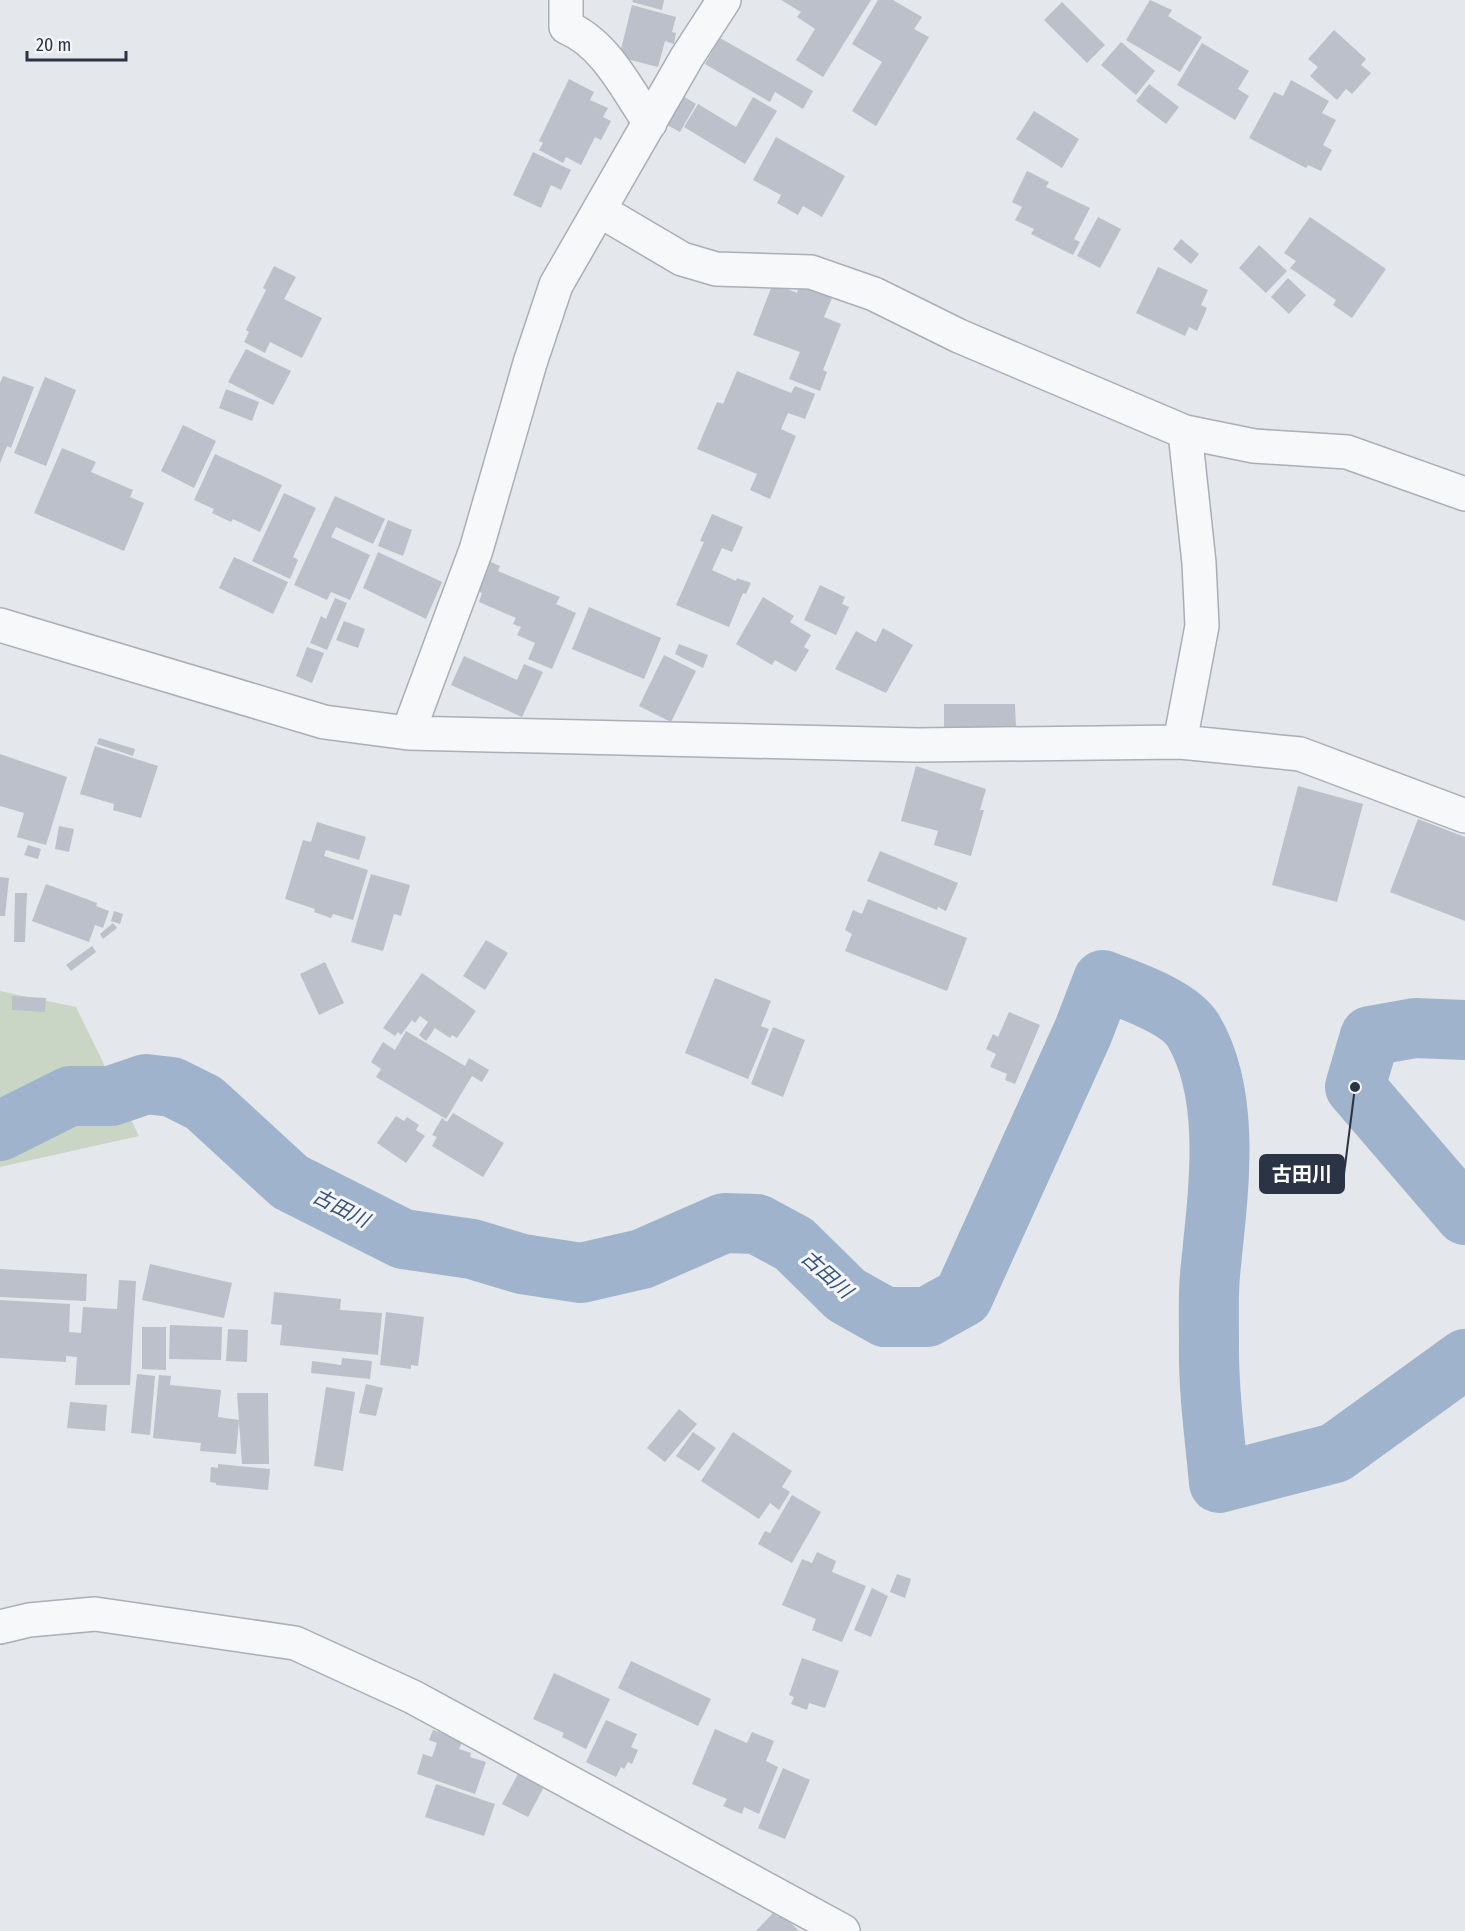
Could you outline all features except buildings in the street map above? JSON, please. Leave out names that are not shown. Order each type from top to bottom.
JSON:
[{"type":"street","points":[[566,0],[566,27],[580,33],[603,53],[650,123]]},
{"type":"street","points":[[408,733],[476,550],[530,363],[556,285],[687,57],[724,0]]},
{"type":"street","points":[[599,210],[681,259],[716,269],[811,272],[874,294],[959,336],[1185,432],[1254,446],[1347,452],[1465,494]]},
{"type":"street","points":[[1180,742],[1202,626],[1199,563],[1185,432]]},
{"type":"street","points":[[0,625],[324,722],[408,733],[918,745],[1180,742],[1300,754],[1465,816]]},
{"type":"street","points":[[0,1628],[29,1620],[94,1614],[295,1642],[413,1697],[843,1931]]},
{"type":"green space","points":[[0,991],[76,1007],[139,1136],[0,1167]]},
{"type":"waterway","name":"古田川","points":[[0,1131],[70,1096],[111,1096],[146,1084],[172,1087],[204,1103],[290,1182],[403,1239],[472,1249],[522,1264],[581,1273],[642,1259],[724,1223],[757,1224],[794,1244],[846,1295],[885,1317],[927,1317],[963,1297],[1083,1032],[1103,980],[1165,1006],[1186,1021],[1206,1057],[1214,1087],[1220,1150],[1209,1283],[1209,1361],[1219,1483],[1335,1453],[1465,1359]]},
{"type":"waterway","name":"古田川","points":[[1465,1030],[1415,1028],[1370,1036],[1355,1087],[1465,1215]]},
{"type":"place","name":"古田川","points":[[1355,1087]]}]
